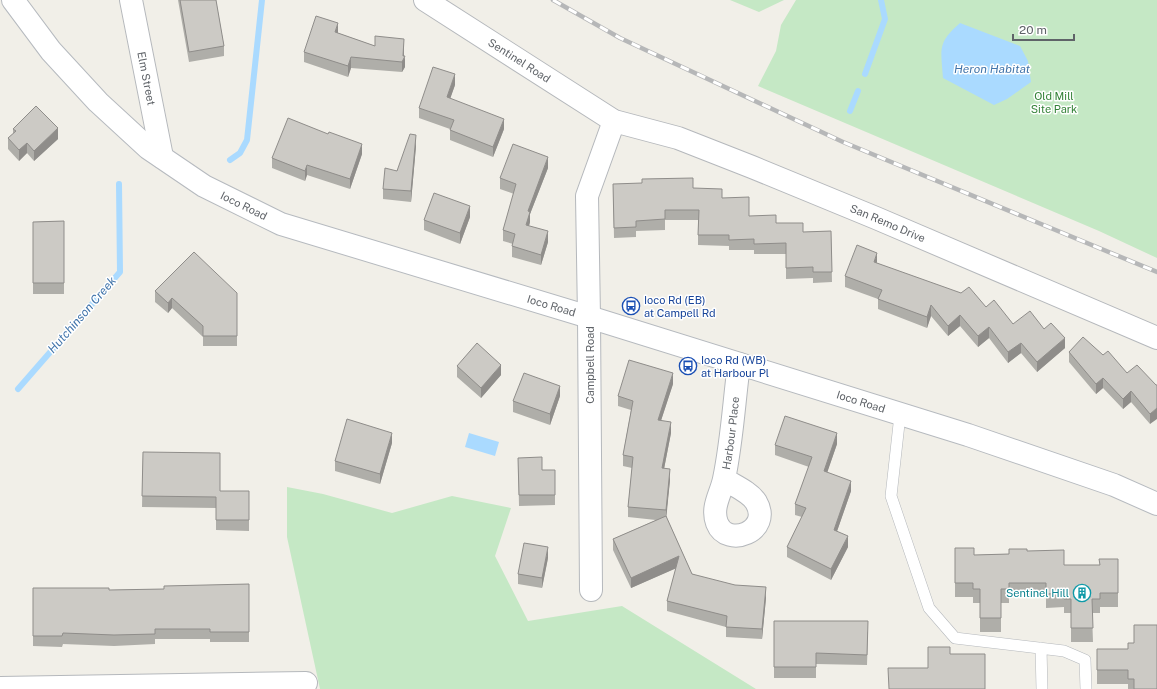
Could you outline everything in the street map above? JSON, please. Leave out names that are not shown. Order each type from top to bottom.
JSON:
[{"type":"street","name":"Ioco Road","points":[[13,0],[51,51],[98,102],[148,148],[204,186],[280,224],[590,317],[968,435],[1114,485],[1157,504]]},
{"type":"street","name":"Elm Street","points":[[131,0],[162,158]]},
{"type":"street","name":"Sentinel Road","points":[[425,0],[614,121]]},
{"type":"street","name":"Campbell Road","points":[[591,590],[590,317],[587,196],[614,121]]},
{"type":"street","name":"San Remo Drive","points":[[614,121],[678,138],[744,164],[876,218],[1157,338]]},
{"type":"street","name":"Harbour Place","points":[[724,479],[739,364]]},
{"type":"street","points":[[0,688],[306,683]]},
{"type":"lane","points":[[900,415],[891,496],[929,608],[955,638],[1064,651],[1085,660],[1086,689]]},
{"type":"lane","points":[[1041,648],[1042,689]]},
{"type":"green space","points":[[730,0],[784,0],[759,12]]},
{"type":"green space","name":"Old Mill Site Park","points":[[796,0],[1157,0],[1157,258],[1099,231],[758,86],[776,51],[781,25]]},
{"type":"green space","points":[[287,487],[323,494],[392,513],[452,496],[511,508],[495,556],[528,621],[622,606],[756,689],[320,689],[287,537]]},
{"type":"water","name":"Heron Habitat","points":[[960,23],[1020,46],[1028,61],[1031,82],[1007,99],[994,105],[943,78],[942,47],[947,36]]},
{"type":"water","points":[[469,433],[499,442],[495,456],[465,447]]},
{"type":"building","points":[[180,0],[216,0],[224,46],[189,52]]},
{"type":"building","points":[[316,16],[338,23],[335,32],[375,46],[375,36],[404,39],[403,56],[405,56],[402,62],[351,57],[348,66],[304,52]]},
{"type":"building","points":[[433,67],[455,74],[447,97],[504,119],[493,147],[450,130],[454,120],[419,108]]},
{"type":"building","points":[[36,106],[58,128],[34,151],[27,143],[19,150],[8,138],[16,131],[13,129]]},
{"type":"building","points":[[288,118],[328,134],[329,132],[362,144],[350,179],[307,165],[305,171],[272,158]]},
{"type":"building","points":[[410,134],[416,135],[411,191],[383,189],[385,168],[397,171]]},
{"type":"building","points":[[513,144],[548,157],[528,211],[530,212],[526,225],[548,231],[541,255],[512,246],[515,234],[503,230],[516,184],[500,178]]},
{"type":"building","points":[[693,178],[693,188],[722,189],[722,198],[749,197],[749,216],[776,215],[776,223],[803,223],[803,232],[831,231],[832,272],[813,272],[813,267],[786,268],[786,243],[754,244],[754,239],[729,240],[729,235],[698,235],[699,210],[665,210],[665,219],[636,221],[636,227],[614,228],[613,184],[642,183],[642,179]]},
{"type":"building","points":[[434,193],[470,206],[460,233],[424,220]]},
{"type":"building","points":[[64,221],[64,283],[33,283],[33,222]]},
{"type":"building","points":[[857,245],[877,253],[874,262],[961,293],[969,287],[986,307],[994,300],[1013,324],[1030,311],[1044,329],[1051,323],[1065,338],[1037,362],[1021,343],[1008,352],[989,327],[978,336],[960,315],[948,326],[931,305],[927,317],[878,299],[882,290],[845,276]]},
{"type":"building","points":[[194,252],[237,293],[237,336],[203,336],[203,326],[172,298],[168,303],[155,291]]},
{"type":"building","points":[[1083,337],[1103,355],[1108,351],[1127,373],[1137,365],[1157,385],[1157,408],[1150,414],[1131,391],[1123,399],[1103,378],[1096,384],[1069,352]]},
{"type":"building","points":[[477,343],[501,365],[481,388],[457,366]]},
{"type":"building","points":[[629,360],[673,373],[658,420],[671,422],[662,468],[670,469],[666,510],[628,507],[633,457],[623,455],[633,401],[618,396]]},
{"type":"building","points":[[524,373],[560,386],[550,414],[513,401]]},
{"type":"building","points":[[785,416],[837,433],[824,471],[851,481],[834,530],[848,536],[831,569],[787,547],[806,508],[795,504],[812,457],[775,445]]},
{"type":"building","points":[[347,419],[392,433],[380,474],[335,461]]},
{"type":"building","points":[[143,452],[220,453],[220,491],[249,491],[249,520],[216,520],[216,497],[142,496]]},
{"type":"building","points":[[542,457],[542,470],[555,470],[555,495],[519,495],[518,458]]},
{"type":"building","points":[[666,516],[692,574],[735,585],[766,587],[762,629],[726,627],[727,616],[667,601],[679,556],[631,578],[613,539]]},
{"type":"building","points":[[524,543],[548,547],[542,578],[518,574]]},
{"type":"building","points":[[955,548],[974,548],[974,555],[1009,554],[1009,549],[1027,549],[1027,551],[1064,550],[1064,565],[1100,565],[1099,559],[1118,559],[1118,593],[1100,593],[1100,599],[1092,599],[1093,628],[1071,628],[1071,599],[1064,599],[1064,593],[1046,594],[1046,583],[1009,583],[1009,589],[1001,589],[1001,618],[980,618],[980,589],[973,589],[973,583],[955,583]]},
{"type":"building","points":[[249,584],[249,632],[210,632],[210,629],[155,629],[155,634],[114,635],[63,633],[62,636],[33,636],[33,588],[109,588],[109,590],[164,589],[164,586]]},
{"type":"building","points":[[774,621],[868,621],[867,655],[816,653],[816,667],[774,667]]},
{"type":"building","points":[[1134,625],[1157,625],[1157,689],[1134,689],[1134,679],[1128,679],[1128,670],[1097,670],[1097,649],[1128,649],[1128,643],[1134,643]]},
{"type":"building","points":[[928,647],[950,647],[950,654],[985,654],[985,689],[889,689],[888,668],[928,668]]},
{"type":"waterway","name":"Hutchinson Creek","points":[[230,160],[240,153],[247,140],[262,0]]},
{"type":"waterway","points":[[865,74],[885,19],[881,0]]},
{"type":"waterway","points":[[850,111],[858,91]]},
{"type":"waterway","name":"Hutchinson Creek","points":[[18,389],[120,272],[119,184]]},
{"type":"railway","points":[[553,0],[620,38],[843,142],[1157,272]]},
{"type":"place","name":"Ioco Rd (EB) at Campell Rd","points":[[631,306]]},
{"type":"place","name":"Ioco Rd (WB) at Harbour Pl","points":[[688,366]]},
{"type":"place","name":"Sentinel Hill","points":[[1082,593]]}]
